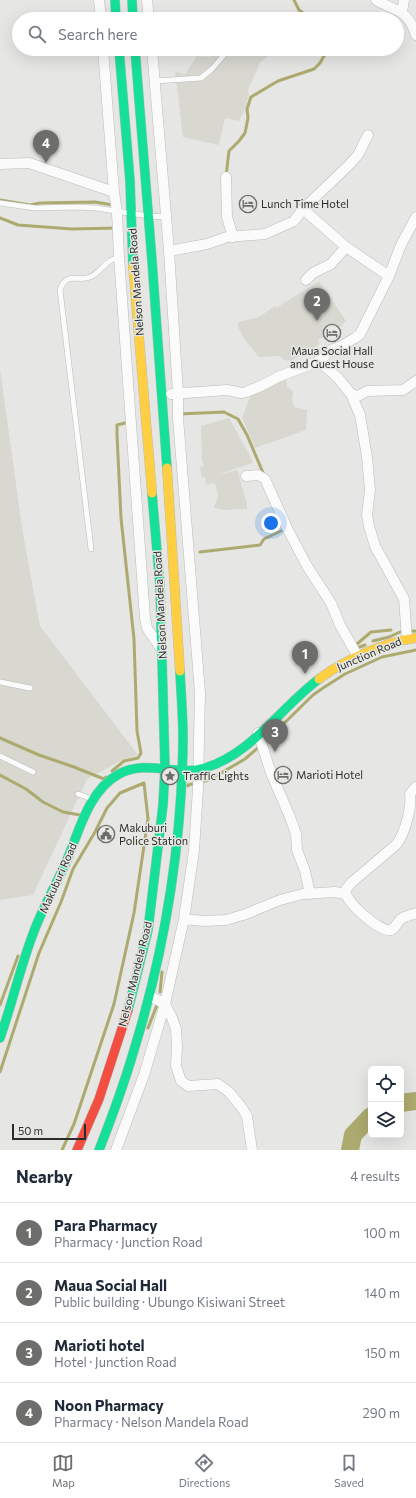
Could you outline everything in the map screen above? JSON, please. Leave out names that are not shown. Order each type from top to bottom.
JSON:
[{"type":"main road","points":[[115,0],[116,12]]},
{"type":"main road","points":[[132,0],[133,12]]},
{"type":"main road","name":"Nelson Mandela Road","points":[[77,1150],[99,1099],[130,1003],[146,937],[163,805],[165,768],[160,586],[132,252],[130,180],[120,56]]},
{"type":"main road","name":"Nelson Mandela Road","points":[[99,1150],[128,1072],[150,996],[164,935],[173,877],[181,804],[183,747],[179,631],[163,395],[136,56]]},
{"type":"main road","name":"Junction Road","points":[[165,768],[182,771],[198,770],[217,764],[243,748],[304,691],[329,672],[358,657],[411,638]]},
{"type":"main road","name":"Makuburi Road","points":[[0,1038],[29,943],[83,820],[101,790],[119,774],[140,767],[165,768]]},
{"type":"street","points":[[99,0],[100,12]]},
{"type":"street","points":[[147,0],[148,12]]},
{"type":"street","points":[[376,0],[402,12],[404,0]]},
{"type":"street","points":[[404,14],[411,22],[416,35]]},
{"type":"street","points":[[104,56],[114,192],[117,212],[145,618],[147,628],[162,651]]},
{"type":"street","points":[[116,1150],[144,1075],[164,1004],[184,919],[194,851],[198,770],[200,693],[178,418],[178,393],[169,251],[153,56]]},
{"type":"street","points":[[169,251],[207,244],[227,236],[265,234],[294,221],[303,209],[358,155],[368,135]]},
{"type":"street","points":[[0,164],[29,163],[114,192]]},
{"type":"street","points":[[226,177],[227,217],[233,236]]},
{"type":"street","points":[[303,209],[346,247],[389,276]]},
{"type":"street","points":[[163,395],[227,390],[240,393],[246,392],[278,377],[319,362],[331,350],[344,345],[360,334],[389,276],[401,245],[416,217]]},
{"type":"street","points":[[306,280],[313,273],[331,264],[346,247]]},
{"type":"street","points":[[319,362],[338,378],[351,394],[360,415],[367,456],[370,490],[367,515],[368,526],[375,546],[404,599],[411,638]]},
{"type":"street","points":[[351,394],[358,396],[367,390],[403,390],[416,381]]},
{"type":"street","points":[[246,476],[258,475],[265,479],[287,528],[307,566],[331,603],[340,625],[358,657]]},
{"type":"street","points":[[258,733],[271,773],[296,834],[297,850],[305,871],[310,894]]},
{"type":"street","points":[[416,787],[410,794],[411,801],[402,838],[346,888],[346,894],[354,906],[383,929],[393,929],[402,918],[416,913]]},
{"type":"street","points":[[184,919],[204,921],[226,920],[246,914],[280,900],[310,894],[335,892],[346,894]]},
{"type":"street","points":[[150,996],[164,1004],[176,1029],[176,1066],[181,1082],[188,1086],[218,1084],[229,1092],[247,1116],[252,1150]]},
{"type":"lane","points":[[155,81],[201,78],[212,69],[223,56]]},
{"type":"lane","points":[[0,203],[36,208],[76,207],[166,217]]},
{"type":"lane","points":[[91,549],[60,290],[63,284],[71,278],[89,278],[101,270],[109,261],[119,258]]},
{"type":"lane","points":[[0,682],[30,688]]},
{"type":"lane","points":[[0,756],[33,772]]},
{"type":"lane","points":[[78,794],[95,800]]},
{"type":"shaded area","points":[[197,56],[268,56],[259,64],[248,89],[249,95],[244,112],[239,121],[225,118],[219,145],[183,137],[175,71],[185,74]]},
{"type":"shaded area","name":"Maua Social Hall and Guest House","points":[[319,281],[346,321],[342,324],[343,325],[318,340],[320,344],[291,361],[286,361],[279,356],[259,357],[245,340],[239,329],[238,322],[259,317],[275,306],[276,308]]},
{"type":"shaded area","points":[[0,369],[23,534],[40,626],[138,755],[124,759],[87,779],[33,895],[0,900]]},
{"type":"shaded area","points":[[286,378],[287,387],[292,390],[294,407],[307,410],[306,430],[255,448],[242,418],[252,391]]},
{"type":"shaded area","points":[[229,418],[253,463],[216,475],[238,470],[247,503],[247,509],[225,510],[214,508],[218,496],[215,483],[206,485],[205,477],[202,478],[200,467],[204,466],[202,460],[201,426]]},
{"type":"waterway","points":[[294,0],[302,12]]},
{"type":"waterway","points":[[226,176],[229,151],[245,133],[248,118],[247,109],[251,97],[278,81],[314,69],[324,56]]},
{"type":"waterway","points":[[0,200],[30,205],[40,203],[95,202],[113,205]]},
{"type":"waterway","points":[[0,218],[18,225],[72,229],[117,228]]},
{"type":"waterway","points":[[179,414],[224,412],[238,419],[247,435],[264,475]]},
{"type":"waterway","points":[[112,771],[124,761],[138,758],[141,753],[137,731],[134,639],[121,518],[117,435],[117,425],[129,422]]},
{"type":"waterway","points":[[200,552],[260,545],[264,539],[285,529]]},
{"type":"waterway","points":[[354,644],[357,644],[371,632],[391,630]]},
{"type":"waterway","points":[[408,631],[416,631]]},
{"type":"waterway","points":[[373,641],[389,637],[400,632]]},
{"type":"waterway","points":[[357,648],[365,645]]},
{"type":"waterway","points":[[264,743],[313,695],[345,674],[382,657],[416,650]]},
{"type":"waterway","points":[[0,738],[39,755],[104,779],[106,777]]},
{"type":"waterway","points":[[188,786],[209,780],[245,759],[260,746]]},
{"type":"waterway","points":[[0,775],[26,789],[43,802],[63,812],[80,815]]},
{"type":"waterway","points":[[0,1072],[39,953],[61,902],[73,869],[95,832],[107,808],[120,793],[144,783],[148,819],[134,913],[114,1004],[74,1124],[62,1150]]},
{"type":"waterway","points":[[0,1005],[18,956]]},
{"type":"waterway","points":[[160,992],[162,972]]},
{"type":"waterway","points":[[148,1028],[157,1005]]},
{"type":"waterway","points":[[404,1103],[416,1101]]},
{"type":"waterway","points":[[350,1150],[353,1135],[368,1119]]},
{"type":"traffic: fast","points":[[115,0],[116,12]]},
{"type":"traffic: fast","points":[[132,0],[133,12]]},
{"type":"traffic: fast","points":[[120,56],[130,181],[133,265]]},
{"type":"traffic: fast","points":[[136,56],[167,468]]},
{"type":"traffic: fast","points":[[128,1010],[148,930],[163,805],[165,768],[160,586],[152,493]]},
{"type":"traffic: fast","points":[[99,1150],[126,1075],[145,1012],[155,974],[170,896],[182,778],[183,730],[180,671]]},
{"type":"traffic: fast","points":[[0,1038],[28,947],[45,906],[67,860],[86,812],[100,790],[119,774],[130,770],[151,768],[184,771],[205,768],[222,761],[252,741],[305,690],[319,679]]},
{"type":"traffic: slow","points":[[133,265],[152,493]]},
{"type":"traffic: slow","points":[[167,468],[180,671]]},
{"type":"traffic: slow","points":[[319,679],[340,665],[365,653],[391,643],[416,638]]},
{"type":"traffic: jam","points":[[77,1150],[99,1099],[128,1010]]},
{"type":"place","name":"Noon Pharmacy","points":[[46,163]]},
{"type":"place","name":"Lunch Time Hotel","points":[[248,204]]},
{"type":"place","name":"Maua Social Hall","points":[[317,321]]},
{"type":"place","name":"Maua Social Hall and Guest House","points":[[332,333]]},
{"type":"place","name":"Para Pharmacy","points":[[305,674]]},
{"type":"place","name":"Marioti hotel","points":[[275,752]]},
{"type":"place","name":"Marioti Hotel","points":[[283,775]]},
{"type":"place","name":"Traffic Lights","points":[[170,776]]},
{"type":"place","name":"Makuburi Police Station","points":[[106,834]]}]
